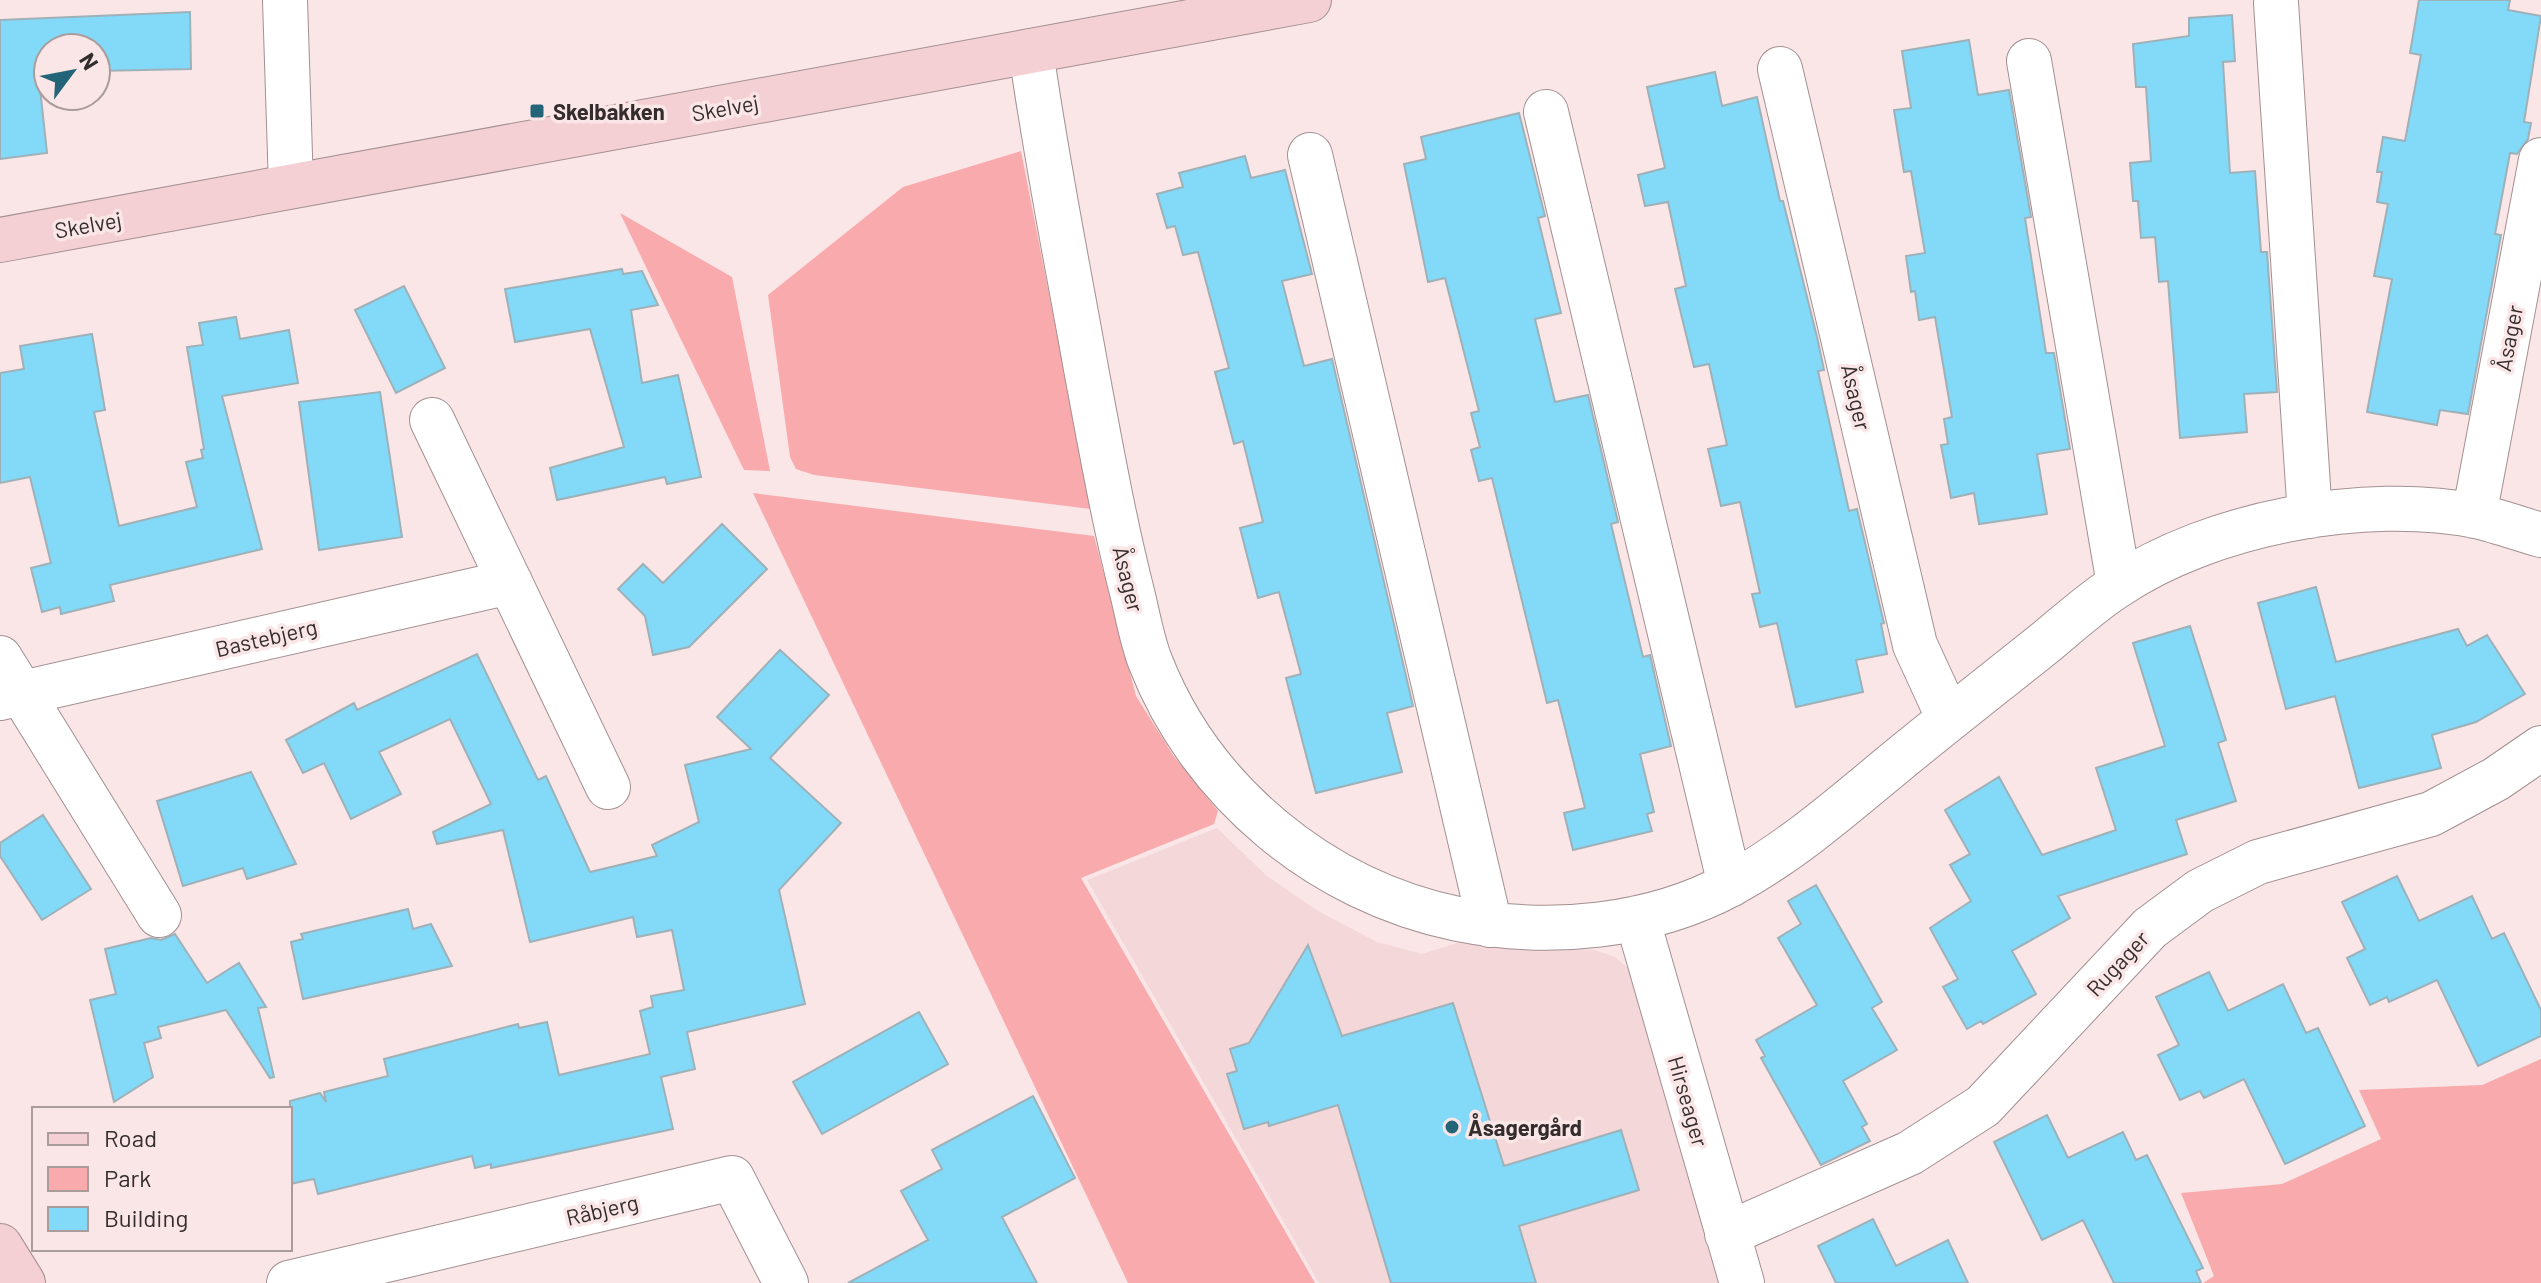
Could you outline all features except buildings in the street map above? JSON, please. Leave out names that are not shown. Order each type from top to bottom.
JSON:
[{"type":"street","points":[[285,0],[291,186]]},
{"type":"street","name":"Skelvej","points":[[0,240],[1309,0]]},
{"type":"street","points":[[2276,3],[2310,516]]},
{"type":"street","name":"Åsager","points":[[1031,51],[1115,526],[1149,658],[1177,717],[1214,770],[1258,818],[1309,858],[1366,889],[1427,912],[1490,925],[1564,928],[1637,918],[1685,904],[1730,885],[1797,843],[2119,584],[2209,540],[2310,516],[2390,509],[2474,516],[2541,535]]},
{"type":"street","points":[[2029,61],[2119,584]]},
{"type":"street","name":"Åsager","points":[[1780,69],[1915,645],[1949,719]]},
{"type":"street","points":[[1546,112],[1730,885]]},
{"type":"street","points":[[1310,155],[1490,925]]},
{"type":"street","name":"Åsager","points":[[2474,516],[2541,160]]},
{"type":"street","points":[[432,420],[608,787]]},
{"type":"street","name":"Bastebjerg","points":[[159,915],[7,683],[510,582]]},
{"type":"street","name":"Rugager","points":[[1727,1234],[1910,1153],[1983,1106],[2150,928],[2200,891],[2258,862],[2431,814],[2496,779],[2541,748]]},
{"type":"street","name":"Hirseager","points":[[1637,918],[1742,1283]]},
{"type":"street","name":"Råbjerg","points":[[289,1283],[360,1275],[732,1178],[786,1283]]},
{"type":"street","points":[[0,1246],[23,1283]]},
{"type":"shaded area","name":"Åsagergård","points":[[1217,828],[1267,876],[1318,911],[1377,942],[1422,954],[1457,943],[1595,950],[1615,957],[1631,971],[1719,1283],[1319,1283],[1087,880]]},
{"type":"green space","points":[[1021,151],[1091,509],[814,475],[796,469],[790,457],[768,295],[903,187]]},
{"type":"green space","points":[[620,213],[732,277],[770,471],[744,470]]},
{"type":"green space","points":[[753,493],[1094,536],[1136,696],[1173,755],[1218,811],[1214,824],[1081,878],[1315,1283],[1128,1283]]},
{"type":"green space","points":[[2541,1059],[2541,1283],[2203,1283],[2214,1276],[2181,1193],[2282,1184],[2381,1139],[2359,1090],[2482,1085]]},
{"type":"place","name":"Skelbakken","points":[[537,111]]},
{"type":"place","name":"Åsagergård","points":[[1452,1127]]}]
